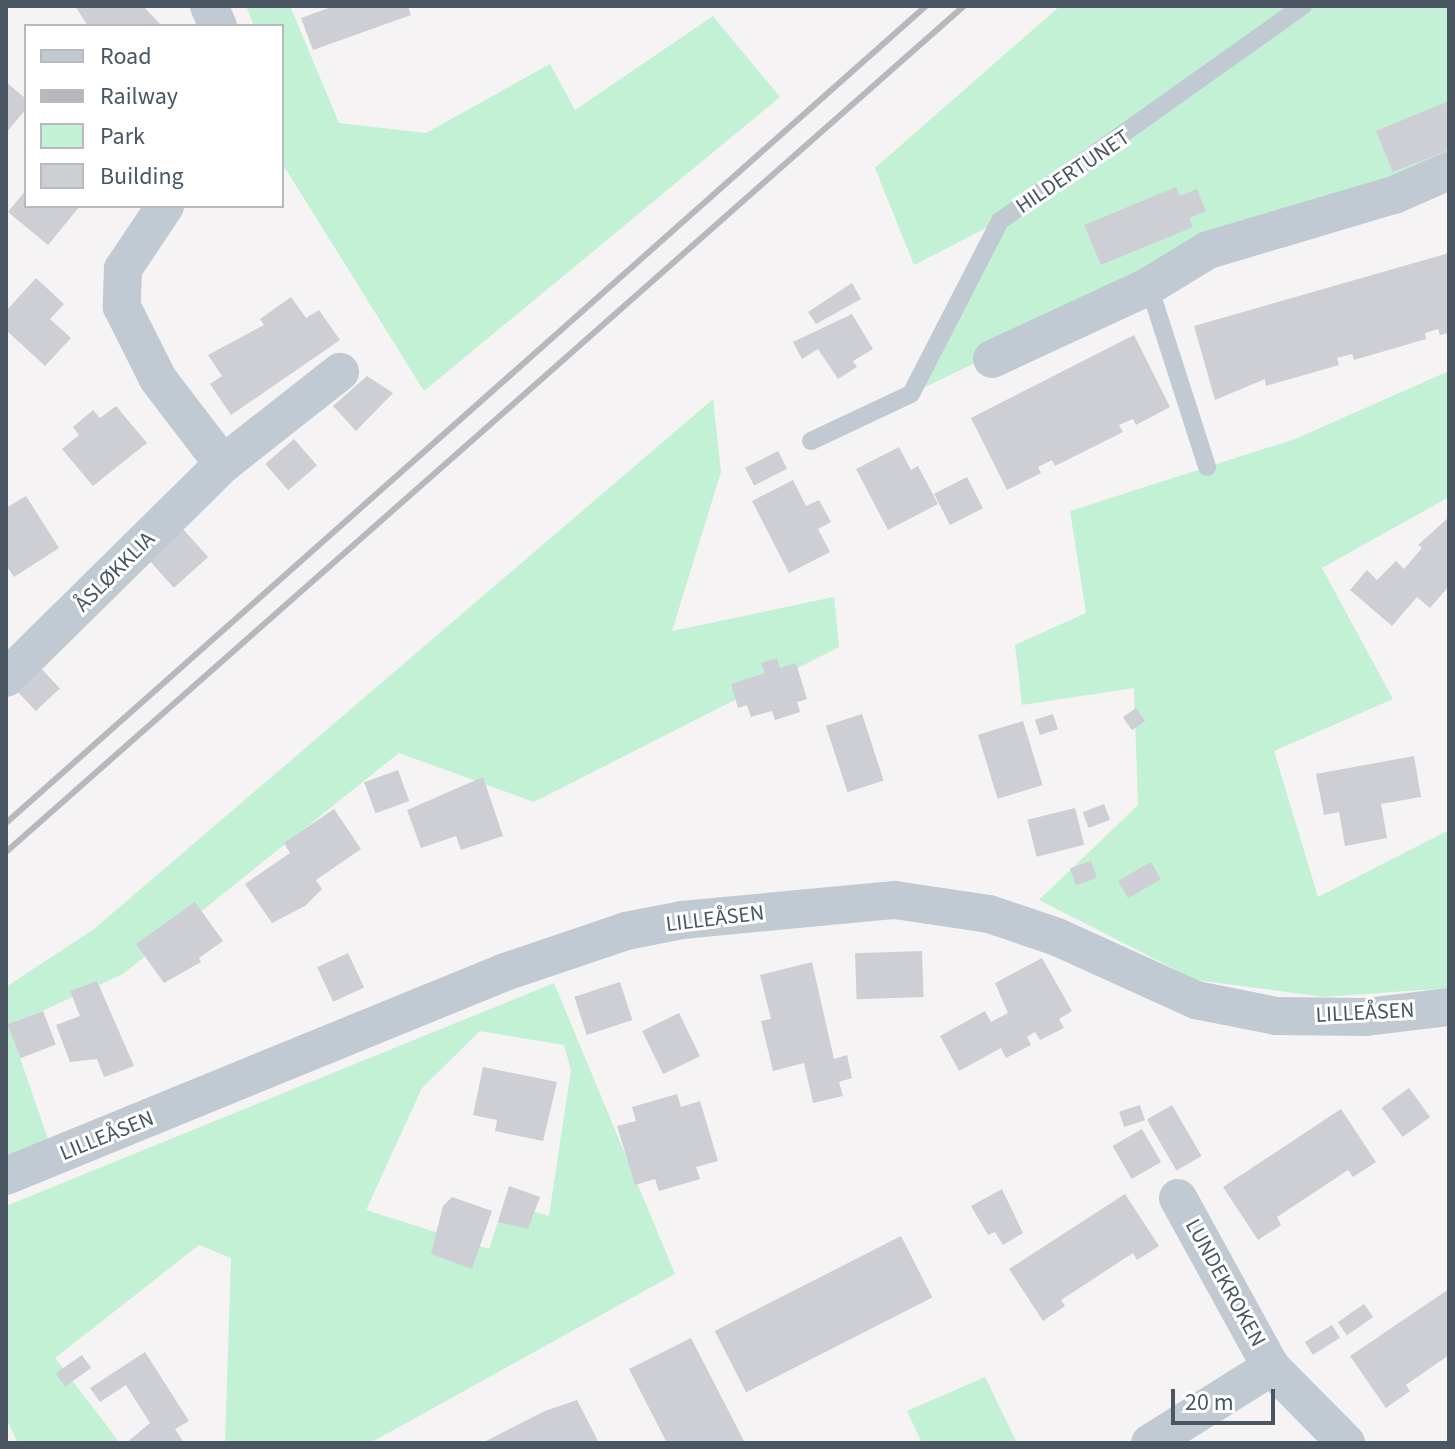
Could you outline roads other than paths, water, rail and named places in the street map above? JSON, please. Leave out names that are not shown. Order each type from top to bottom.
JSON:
[{"type":"street","points":[[992,359],[1149,286],[1208,250],[1394,195],[1449,171]]},
{"type":"street","points":[[164,208],[123,269],[122,307],[158,379],[223,464]]},
{"type":"street","name":"ÅSLØKKLIA","points":[[6,678],[223,464],[340,372]]},
{"type":"street","name":"LILLEÅSEN","points":[[6,1176],[505,972],[626,931],[682,920],[895,900],[989,914],[1057,937],[1196,1000],[1276,1016],[1366,1017],[1449,1007]]},
{"type":"street","name":"LUNDEKROKEN","points":[[1178,1198],[1271,1367],[1346,1443]]},
{"type":"street","name":"LUNDEKROKEN","points":[[1150,1443],[1271,1367]]},
{"type":"lane","name":"HILDERTUNET","points":[[811,441],[911,394],[1000,221],[1075,174],[1303,6]]},
{"type":"lane","points":[[1149,286],[1207,467]]},
{"type":"railway","points":[[6,823],[926,6]]},
{"type":"railway","points":[[6,852],[964,6]]}]
